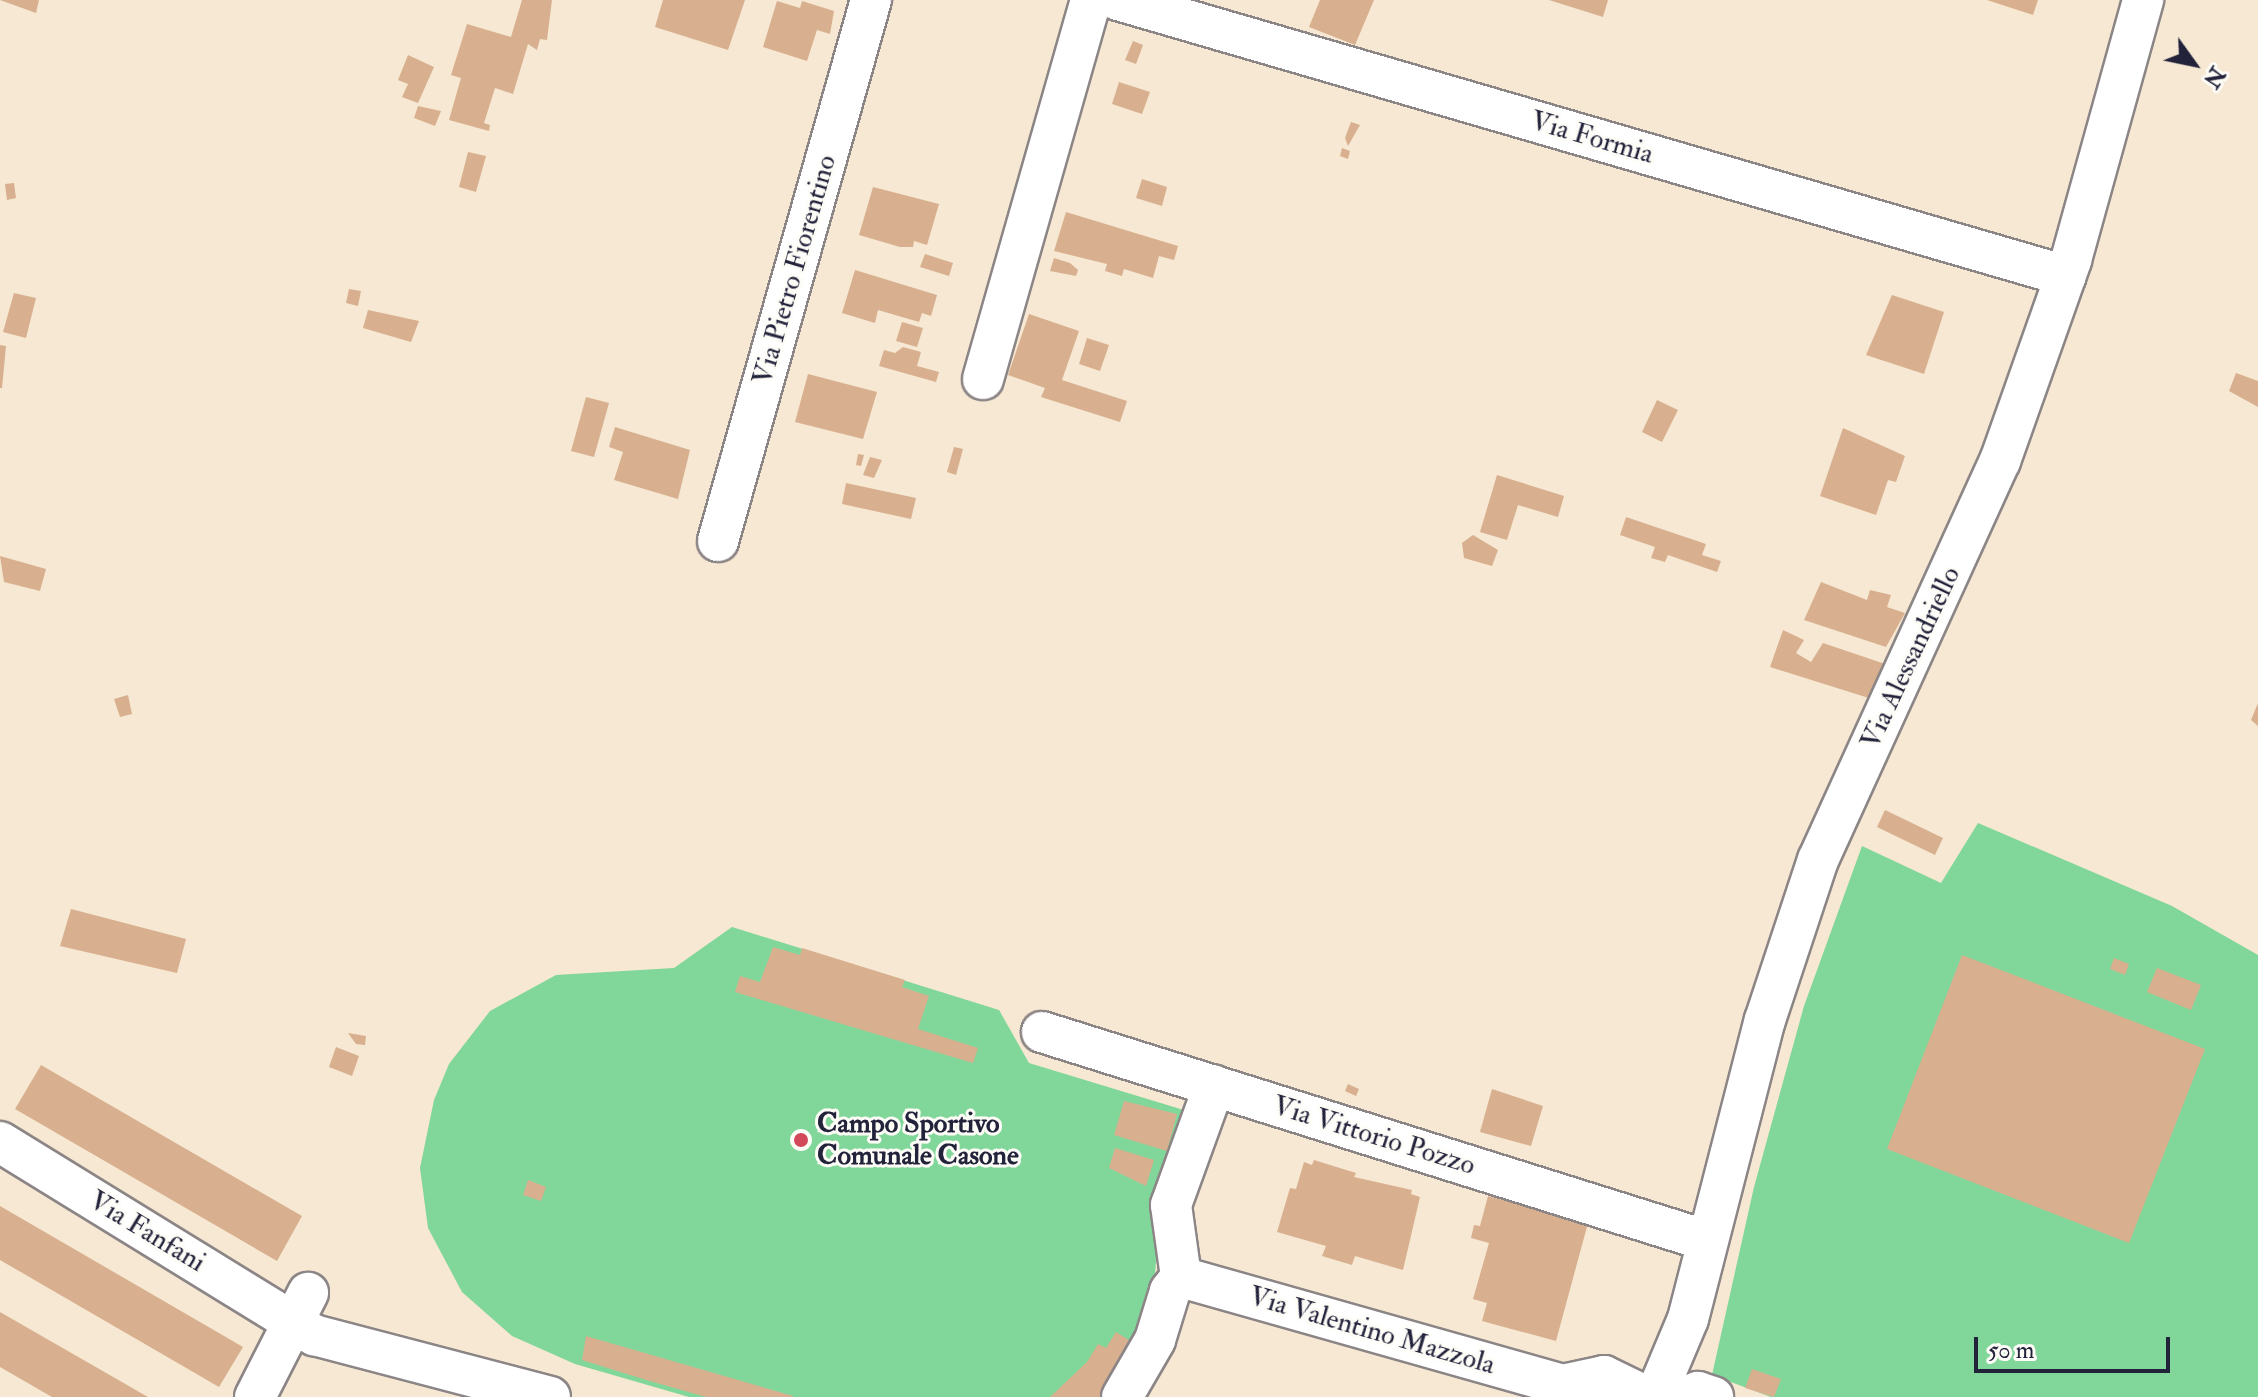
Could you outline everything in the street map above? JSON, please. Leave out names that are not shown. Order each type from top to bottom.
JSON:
[{"type":"street","name":"Via Pietro Fiorentino","points":[[718,541],[871,0]]},
{"type":"street","points":[[983,379],[1091,0]]},
{"type":"street","name":"Via Formia","points":[[1118,0],[2066,276]]},
{"type":"street","name":"Via Alessandriello","points":[[1662,1397],[1688,1319],[1705,1240],[1765,1020],[1818,860],[2000,461],[2066,276],[2143,0]]},
{"type":"street","name":"Via Vittorio Pozzo","points":[[1042,1032],[1705,1240]]},
{"type":"street","points":[[1122,1397],[1155,1340],[1170,1291],[1181,1277],[1171,1205],[1214,1086]]},
{"type":"street","name":"Via Fanfani","points":[[0,1142],[300,1307],[314,1335],[550,1397]]},
{"type":"street","name":"Via Valentino Mazzola","points":[[1181,1277],[1572,1391],[1604,1376],[1662,1397]]},
{"type":"street","points":[[255,1397],[300,1307]]},
{"type":"street","points":[[1662,1397],[1698,1392],[1713,1397]]},
{"type":"green space","points":[[1978,823],[2172,906],[2258,955],[2258,1397],[1771,1397],[1712,1375],[1754,1187],[1804,1006],[1862,846],[1941,883]]},
{"type":"green space","name":"Campo Sportivo Comunale Casone","points":[[732,927],[999,1010],[1029,1063],[1187,1111],[1158,1233],[1153,1304],[1114,1382],[1100,1397],[689,1397],[575,1364],[512,1336],[462,1292],[428,1228],[420,1168],[434,1100],[449,1064],[490,1011],[556,975],[674,968]]},
{"type":"building","points":[[0,0],[39,0],[36,13]]},
{"type":"building","points":[[522,0],[552,0],[547,40],[540,39],[537,50],[528,44],[513,94],[495,88],[484,123],[490,125],[489,131],[449,120],[461,78],[451,75],[467,24],[511,37]]},
{"type":"building","points":[[663,0],[745,0],[728,50],[655,27]]},
{"type":"building","points":[[1320,0],[1374,0],[1355,45],[1309,27]]},
{"type":"building","points":[[1549,0],[1608,0],[1603,17]]},
{"type":"building","points":[[1987,0],[2038,0],[2033,15]]},
{"type":"building","points":[[777,1],[800,8],[802,1],[834,11],[830,34],[817,30],[807,61],[763,47]]},
{"type":"building","points":[[1133,41],[1143,45],[1136,64],[1125,60]]},
{"type":"building","points":[[408,55],[434,67],[418,103],[402,97],[408,84],[398,80]]},
{"type":"building","points":[[1119,82],[1150,92],[1142,114],[1112,104]]},
{"type":"building","points":[[418,106],[441,111],[435,126],[414,118]]},
{"type":"building","points":[[1351,122],[1360,125],[1348,146],[1345,138]]},
{"type":"building","points":[[1342,148],[1350,151],[1348,159],[1340,156]]},
{"type":"building","points":[[468,152],[486,156],[476,192],[459,187]]},
{"type":"building","points":[[1142,179],[1167,187],[1162,206],[1136,198]]},
{"type":"building","points":[[14,183],[16,198],[7,200],[5,184]]},
{"type":"building","points":[[873,187],[939,204],[927,245],[914,241],[913,247],[900,247],[859,235]]},
{"type":"building","points":[[1066,212],[1178,246],[1174,260],[1159,256],[1153,278],[1124,269],[1122,276],[1105,271],[1107,264],[1054,251]]},
{"type":"building","points":[[925,254],[953,263],[949,276],[920,267]]},
{"type":"building","points":[[1054,258],[1070,263],[1078,270],[1076,276],[1050,271]]},
{"type":"building","points":[[855,270],[937,295],[931,316],[922,313],[919,322],[878,310],[875,323],[842,313]]},
{"type":"building","points":[[349,289],[361,291],[358,306],[346,303]]},
{"type":"building","points":[[14,293],[36,298],[26,338],[3,332]]},
{"type":"building","points":[[1892,295],[1944,312],[1924,374],[1866,355]]},
{"type":"building","points":[[368,310],[419,321],[411,342],[363,328]]},
{"type":"building","points":[[1029,314],[1079,331],[1062,380],[1127,401],[1120,422],[1041,397],[1045,388],[1008,375]]},
{"type":"building","points":[[902,322],[923,328],[917,347],[896,341]]},
{"type":"building","points":[[1087,338],[1109,345],[1100,371],[1079,364]]},
{"type":"building","points":[[0,345],[6,346],[2,388],[0,388]]},
{"type":"building","points":[[903,347],[921,352],[917,366],[939,372],[936,382],[879,366],[884,350],[895,353]]},
{"type":"building","points":[[2236,373],[2258,381],[2258,407],[2229,391]]},
{"type":"building","points":[[808,374],[877,392],[863,439],[795,422]]},
{"type":"building","points":[[586,397],[609,403],[594,457],[571,451]]},
{"type":"building","points":[[1657,400],[1678,410],[1662,442],[1642,432]]},
{"type":"building","points":[[615,427],[690,450],[678,499],[614,480],[623,452],[609,447]]},
{"type":"building","points":[[1843,428],[1905,456],[1896,482],[1888,480],[1876,515],[1820,496]]},
{"type":"building","points":[[954,447],[963,449],[956,475],[947,472]]},
{"type":"building","points":[[858,454],[864,455],[861,466],[856,465]]},
{"type":"building","points":[[870,457],[882,460],[874,478],[863,475]]},
{"type":"building","points":[[1497,475],[1564,496],[1558,517],[1518,505],[1507,540],[1480,532]]},
{"type":"building","points":[[846,483],[916,498],[911,519],[842,504]]},
{"type":"building","points":[[1626,517],[1706,544],[1702,555],[1721,561],[1717,572],[1668,555],[1665,562],[1651,558],[1655,547],[1620,535]]},
{"type":"building","points":[[1473,535],[1498,550],[1492,566],[1464,558],[1462,543]]},
{"type":"building","points":[[0,556],[46,569],[40,591],[4,582]]},
{"type":"building","points":[[1821,582],[1867,600],[1870,590],[1891,595],[1887,607],[1905,613],[1886,647],[1804,620]]},
{"type":"building","points":[[1783,630],[1804,640],[1796,653],[1811,662],[1823,643],[1888,665],[1872,699],[1770,667]]},
{"type":"building","points":[[128,695],[132,714],[120,717],[114,699]]},
{"type":"building","points":[[2258,703],[2258,726],[2251,720]]},
{"type":"building","points":[[1885,810],[1943,838],[1935,855],[1877,827]]},
{"type":"building","points":[[71,909],[186,939],[177,973],[60,946]]},
{"type":"building","points":[[773,947],[800,955],[802,948],[905,980],[902,987],[929,996],[918,1029],[978,1048],[973,1063],[735,992],[740,976],[760,982]]},
{"type":"building","points":[[1962,955],[2205,1049],[2129,1243],[1887,1149]]},
{"type":"building","points":[[2114,958],[2129,964],[2125,975],[2110,969]]},
{"type":"building","points":[[2157,968],[2201,985],[2191,1010],[2147,992]]},
{"type":"building","points":[[348,1033],[366,1036],[365,1045],[356,1044]]},
{"type":"building","points":[[336,1047],[359,1056],[352,1076],[329,1067]]},
{"type":"building","points":[[41,1065],[302,1216],[277,1261],[15,1109]]},
{"type":"building","points":[[1348,1084],[1359,1089],[1356,1096],[1345,1091]]},
{"type":"building","points":[[1492,1089],[1543,1106],[1531,1146],[1480,1132]]},
{"type":"building","points":[[1124,1101],[1177,1114],[1167,1151],[1114,1135]]},
{"type":"building","points":[[1115,1148],[1154,1160],[1146,1186],[1109,1168]]},
{"type":"building","points":[[1314,1160],[1356,1173],[1354,1177],[1412,1190],[1411,1194],[1420,1197],[1403,1270],[1355,1256],[1352,1265],[1322,1256],[1326,1246],[1277,1232],[1290,1188],[1296,1189],[1304,1162],[1312,1165]]},
{"type":"building","points":[[528,1180],[546,1187],[541,1201],[523,1195]]},
{"type":"building","points":[[1488,1196],[1588,1223],[1556,1341],[1482,1321],[1487,1303],[1473,1299],[1489,1243],[1471,1238],[1474,1225],[1480,1226]]},
{"type":"building","points":[[0,1206],[243,1347],[219,1387],[0,1260]]},
{"type":"building","points":[[0,1312],[148,1397],[52,1397],[0,1367]]},
{"type":"building","points":[[1116,1332],[1135,1344],[1100,1397],[1050,1397],[1087,1362],[1098,1344],[1106,1348]]},
{"type":"building","points":[[586,1336],[793,1397],[706,1397],[643,1379],[582,1360]]},
{"type":"building","points":[[1752,1369],[1781,1379],[1774,1397],[1745,1388]]},
{"type":"place","name":"Campo Sportivo Comunale Casone","points":[[801,1140]]}]
